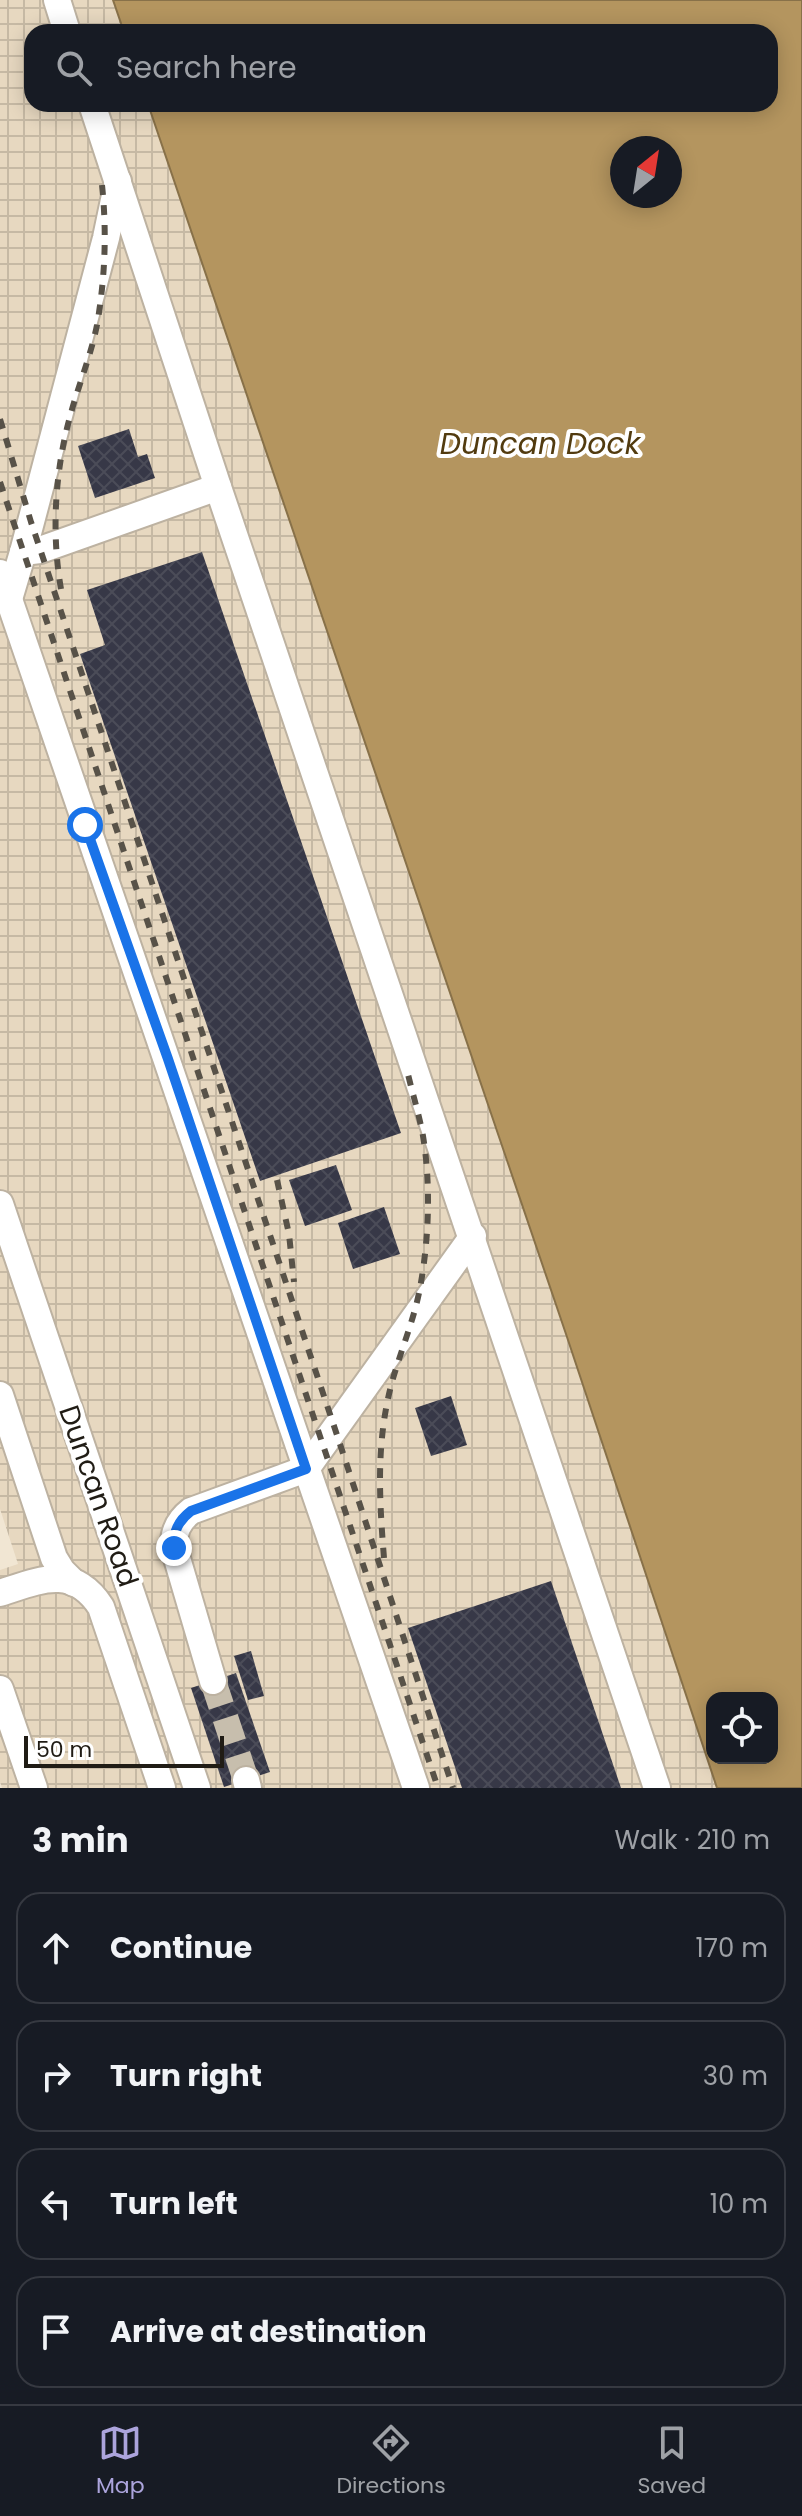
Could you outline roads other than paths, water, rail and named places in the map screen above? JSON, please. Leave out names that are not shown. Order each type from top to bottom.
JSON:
[{"type":"street","points":[[57,0],[64,24]]},
{"type":"street","points":[[95,112],[218,487],[657,1788]]},
{"type":"street","points":[[9,599],[102,253],[118,180]]},
{"type":"street","points":[[23,552],[40,550],[218,487]]},
{"type":"street","points":[[0,573],[416,1788]]},
{"type":"street","name":"Duncan Road","points":[[0,1204],[197,1788]]},
{"type":"street","points":[[213,1681],[174,1548],[177,1526],[191,1511],[306,1469],[473,1236]]},
{"type":"street","points":[[0,1395],[54,1558],[74,1583]]},
{"type":"street","points":[[0,1593],[46,1578],[59,1577],[94,1597],[101,1607],[162,1788]]},
{"type":"street","points":[[0,1689],[34,1788]]},
{"type":"water","name":"Duncan Dock","points":[[113,0],[802,0],[802,1788],[717,1788],[709,1764],[778,1764],[778,1692],[706,1692],[706,1755],[151,112],[778,112],[778,24],[121,24]]},
{"type":"tunnel","points":[[213,1681],[246,1780]]},
{"type":"railway","points":[[61,589],[56,545],[58,478],[66,434],[92,347],[100,307],[105,238],[102,185]]},
{"type":"railway","points":[[0,419],[31,522],[453,1788]]},
{"type":"railway","points":[[0,482],[438,1788]]},
{"type":"railway","points":[[384,1558],[380,1491],[383,1426],[392,1382],[417,1300],[427,1231],[426,1155],[407,1070]]},
{"type":"railway","points":[[277,1180],[289,1234],[294,1282]]}]
